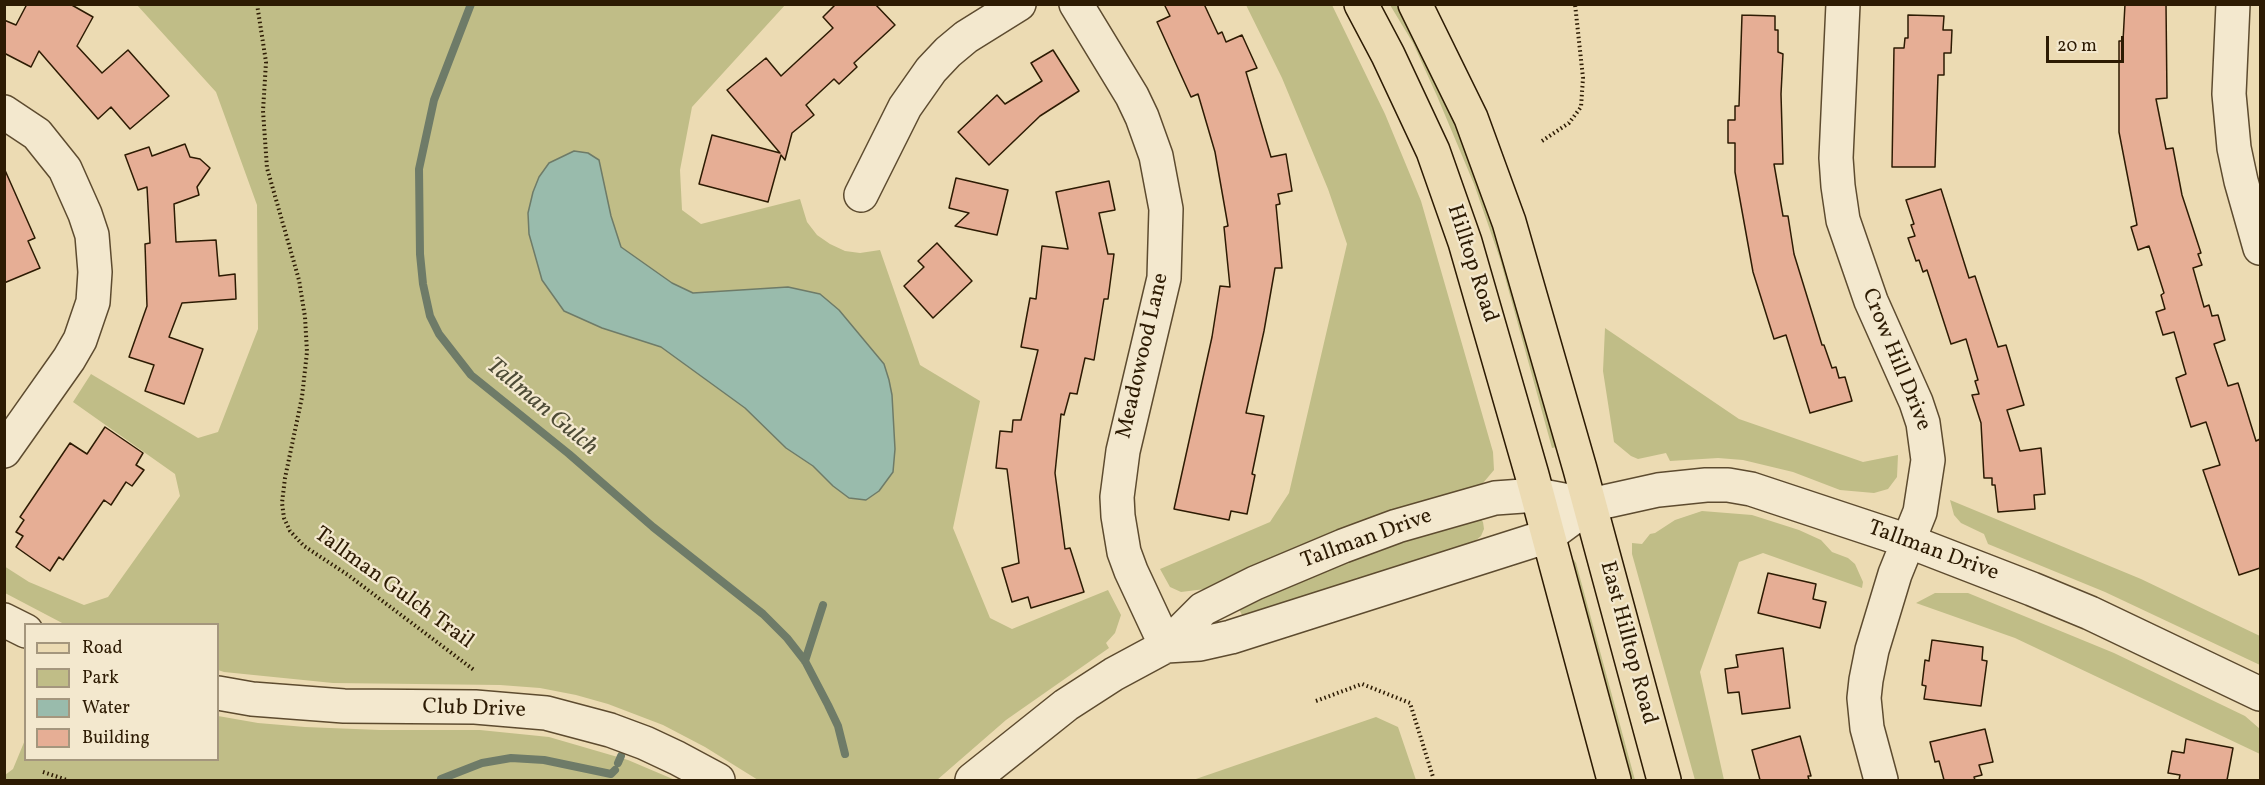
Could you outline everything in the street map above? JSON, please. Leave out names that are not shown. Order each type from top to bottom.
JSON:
[{"type":"main road","name":"Hilltop Road","points":[[1361,4],[1418,119],[1447,191],[1483,299],[1548,536]]},
{"type":"main road","points":[[1415,4],[1471,118],[1498,190],[1522,264],[1590,505]]},
{"type":"main road","name":"East Hilltop Road","points":[[1590,505],[1664,780]]},
{"type":"main road","points":[[1548,536],[1614,780]]},
{"type":"street","points":[[861,195],[905,107],[931,70],[966,37],[1019,4]]},
{"type":"street","name":"Meadowood Lane","points":[[1076,4],[1132,96],[1142,117],[1156,156],[1166,209],[1164,278],[1123,451],[1117,497],[1124,552],[1166,646]]},
{"type":"street","name":"Crow Hill Drive","points":[[1843,4],[1836,158],[1843,220],[1871,301],[1916,402],[1927,441],[1928,460],[1920,512],[1895,574],[1872,650],[1866,680],[1864,698],[1867,728],[1881,780]]},
{"type":"street","points":[[2233,4],[2229,94],[2234,148],[2260,248]]},
{"type":"street","points":[[4,112],[37,134],[65,169],[92,235],[95,272],[93,302],[80,340],[4,451]]},
{"type":"street","name":"Tallman Drive","points":[[972,780],[1066,705],[1114,674],[1166,646],[1203,609],[1322,555],[1397,526],[1495,498],[1537,495],[1590,505],[1658,490],[1706,485],[1728,485],[1751,489],[1908,541],[2090,613],[2260,694]]},
{"type":"street","name":"Tallman Drive","points":[[1166,646],[1200,644],[1231,637],[1548,536],[1590,505]]},
{"type":"street","points":[[4,621],[24,630]]},
{"type":"street","name":"Club Drive","points":[[219,693],[252,699],[344,706],[476,707],[546,713],[610,730],[645,743],[718,780]]},
{"type":"path","name":"Tallman Gulch Trail","points":[[257,4],[266,62],[263,111],[267,168],[293,251],[306,329],[306,374],[285,478],[282,503],[284,518],[290,531],[304,546],[348,575],[474,670]]},
{"type":"path","points":[[1542,141],[1569,123],[1581,107],[1583,78],[1575,4]]},
{"type":"path","points":[[1316,701],[1362,684],[1410,703],[1433,777]]},
{"type":"path","points":[[43,772],[67,780]]},
{"type":"green space","points":[[786,4],[692,107],[680,170],[682,210],[701,224],[800,199],[807,222],[817,235],[830,244],[845,251],[860,253],[880,250],[920,365],[980,401],[953,528],[990,618],[1012,629],[1108,590],[1121,615],[1115,633],[1106,643],[1109,648],[1006,720],[937,780],[758,780],[705,747],[663,725],[608,704],[576,695],[540,688],[500,685],[333,683],[224,672],[219,670],[219,623],[62,623],[5,593],[4,566],[29,582],[84,605],[108,597],[180,496],[175,474],[73,402],[91,374],[198,438],[218,432],[258,329],[257,205],[216,92],[137,5]]},
{"type":"green space","points":[[1246,5],[1332,5],[1385,114],[1421,201],[1493,452],[1494,470],[1478,489],[1205,589],[1181,592],[1170,587],[1160,569],[1270,522],[1289,493],[1347,244],[1328,189],[1282,78]]},
{"type":"green space","points":[[1390,5],[1397,5],[1412,32],[1459,133],[1492,221],[1557,447],[1552,448],[1500,259],[1474,184],[1413,43]]},
{"type":"green space","points":[[1605,328],[1739,419],[1863,462],[1898,455],[1897,477],[1888,489],[1874,493],[1840,490],[1793,472],[1743,460],[1718,458],[1670,461],[1666,453],[1638,459],[1631,456],[1614,442],[1603,371]]},
{"type":"green space","points":[[1950,500],[2141,579],[2260,636],[2260,665],[2105,592],[1988,544],[1984,534],[1961,523],[1954,515]]},
{"type":"green space","points":[[1702,511],[1752,515],[1799,530],[1821,540],[1832,552],[1848,558],[1855,564],[1863,582],[1862,588],[1763,553],[1739,562],[1700,672],[1724,780],[1695,780],[1632,554],[1632,543],[1642,544],[1650,534],[1675,520]]},
{"type":"green space","points":[[1479,517],[1484,529],[1481,536],[1474,542],[1298,604],[1248,618],[1240,611],[1241,604],[1316,566]]},
{"type":"green space","points":[[1570,560],[1576,563],[1635,780],[1630,780]]},
{"type":"green space","points":[[1935,593],[1968,593],[2114,653],[2245,716],[2260,729],[2260,754],[2015,638],[1916,603]]},
{"type":"green space","points":[[219,716],[258,723],[305,727],[480,730],[549,737],[628,760],[675,780],[5,780],[5,775],[13,769],[24,742],[24,761],[219,761]]},
{"type":"green space","points":[[1376,717],[1398,727],[1416,780],[1193,780]]},
{"type":"water","points":[[574,151],[588,153],[599,160],[611,216],[621,247],[672,283],[693,293],[788,287],[820,294],[839,310],[884,364],[889,380],[895,449],[893,472],[879,491],[866,500],[849,498],[813,466],[786,448],[745,408],[661,347],[602,328],[564,311],[542,280],[529,234],[528,213],[539,177],[549,163]]},
{"type":"building","points":[[27,4],[70,4],[93,17],[77,46],[102,73],[128,50],[169,96],[130,129],[111,107],[98,119],[39,51],[31,67],[4,53],[4,20],[16,25]]},
{"type":"building","points":[[836,4],[875,4],[895,25],[854,63],[857,67],[839,84],[834,79],[806,105],[814,115],[792,133],[785,160],[781,155],[768,202],[699,184],[712,135],[780,153],[727,90],[766,58],[781,76],[833,28],[823,17]]},
{"type":"building","points":[[1164,4],[1204,4],[1218,34],[1222,32],[1226,42],[1242,35],[1257,68],[1246,72],[1271,157],[1286,154],[1292,191],[1278,194],[1280,204],[1276,205],[1282,268],[1275,268],[1246,413],[1264,416],[1252,474],[1255,475],[1247,514],[1231,511],[1229,520],[1174,509],[1212,337],[1220,286],[1230,287],[1224,227],[1228,226],[1215,152],[1198,94],[1191,97],[1157,22],[1170,16]]},
{"type":"building","points":[[2125,4],[2166,4],[2167,98],[2156,99],[2166,149],[2173,148],[2182,195],[2201,253],[2198,254],[2202,265],[2193,268],[2204,307],[2209,305],[2212,316],[2218,315],[2225,340],[2214,344],[2228,386],[2238,383],[2256,441],[2260,439],[2260,568],[2239,575],[2203,470],[2220,465],[2206,422],[2191,427],[2176,378],[2186,374],[2174,332],[2163,335],[2156,312],[2165,309],[2161,295],[2164,293],[2149,246],[2138,250],[2131,227],[2137,225],[2119,132],[2119,41],[2123,41]]},
{"type":"building","points":[[1742,15],[1775,16],[1775,30],[1778,30],[1778,52],[1783,54],[1781,94],[1783,164],[1774,164],[1783,216],[1788,216],[1794,254],[1822,345],[1824,345],[1832,368],[1836,367],[1839,378],[1845,377],[1852,401],[1810,413],[1786,335],[1774,339],[1753,272],[1735,172],[1735,143],[1728,143],[1728,120],[1735,120],[1735,106],[1739,106]]},
{"type":"building","points":[[1908,15],[1944,16],[1943,30],[1952,30],[1951,53],[1944,53],[1944,75],[1938,75],[1935,167],[1892,167],[1894,48],[1904,48],[1905,38],[1908,38]]},
{"type":"building","points":[[1053,50],[1079,91],[1040,116],[989,165],[958,132],[997,95],[1005,104],[1042,81],[1031,63]]},
{"type":"building","points":[[185,144],[190,157],[200,159],[210,168],[197,187],[199,195],[174,204],[176,242],[216,240],[219,276],[235,274],[236,299],[182,303],[169,337],[203,349],[184,404],[145,391],[154,365],[129,357],[147,306],[145,244],[150,243],[147,187],[138,190],[125,155],[149,147],[152,156]]},
{"type":"building","points":[[4,168],[35,238],[28,241],[40,268],[4,283]]},
{"type":"building","points":[[956,178],[1008,190],[997,235],[955,226],[969,213],[949,208]]},
{"type":"building","points":[[1109,181],[1115,210],[1099,213],[1108,254],[1114,254],[1108,299],[1104,299],[1094,360],[1085,358],[1077,394],[1070,393],[1064,415],[1061,414],[1055,473],[1065,549],[1070,548],[1084,592],[1031,608],[1028,597],[1012,602],[1002,568],[1019,563],[1007,469],[996,468],[1000,431],[1012,432],[1013,420],[1021,420],[1038,350],[1021,347],[1030,298],[1036,299],[1042,246],[1068,249],[1056,192]]},
{"type":"building","points":[[1941,189],[1969,278],[1975,276],[1998,347],[2006,345],[2024,405],[2007,410],[2020,451],[2041,448],[2045,494],[2034,495],[2035,509],[1998,512],[1995,485],[1992,485],[1992,478],[1984,478],[1981,423],[1972,395],[1979,394],[1975,381],[1978,380],[1966,339],[1951,344],[1927,270],[1923,272],[1919,260],[1916,261],[1908,238],[1915,236],[1911,225],[1914,224],[1906,200]]},
{"type":"building","points":[[937,243],[972,281],[933,318],[904,286],[924,267],[918,261]]},
{"type":"building","points":[[105,427],[143,453],[136,465],[144,470],[132,486],[126,482],[111,505],[104,500],[63,560],[59,557],[50,571],[16,547],[23,536],[16,532],[24,520],[20,517],[70,443],[87,454]]},
{"type":"building","points":[[1768,573],[1816,584],[1813,599],[1826,602],[1820,628],[1758,613]]},
{"type":"building","points":[[1932,640],[1983,647],[1982,660],[1987,661],[1981,706],[1924,699],[1926,686],[1922,685],[1925,660],[1929,661]]},
{"type":"building","points":[[1783,648],[1790,708],[1742,714],[1739,692],[1728,693],[1725,669],[1738,667],[1736,655]]},
{"type":"building","points":[[1985,729],[1993,762],[1979,765],[1982,775],[1974,777],[1975,780],[1944,780],[1939,761],[1935,762],[1930,742]]},
{"type":"building","points":[[1800,736],[1811,776],[1808,776],[1809,780],[1760,780],[1752,750]]},
{"type":"building","points":[[2186,739],[2233,748],[2227,780],[2179,780],[2180,775],[2168,773],[2172,751],[2184,753]]},
{"type":"waterway","name":"Tallman Gulch","points":[[471,4],[434,100],[419,169],[420,254],[423,284],[430,316],[439,334],[471,375],[569,454],[653,527],[763,614],[787,638],[805,661],[828,705],[838,726],[845,754]]},
{"type":"waterway","points":[[805,661],[823,605]]},
{"type":"waterway","points":[[618,763],[621,756]]},
{"type":"waterway","points":[[441,779],[482,763],[511,758],[544,760],[611,774],[615,770]]}]
